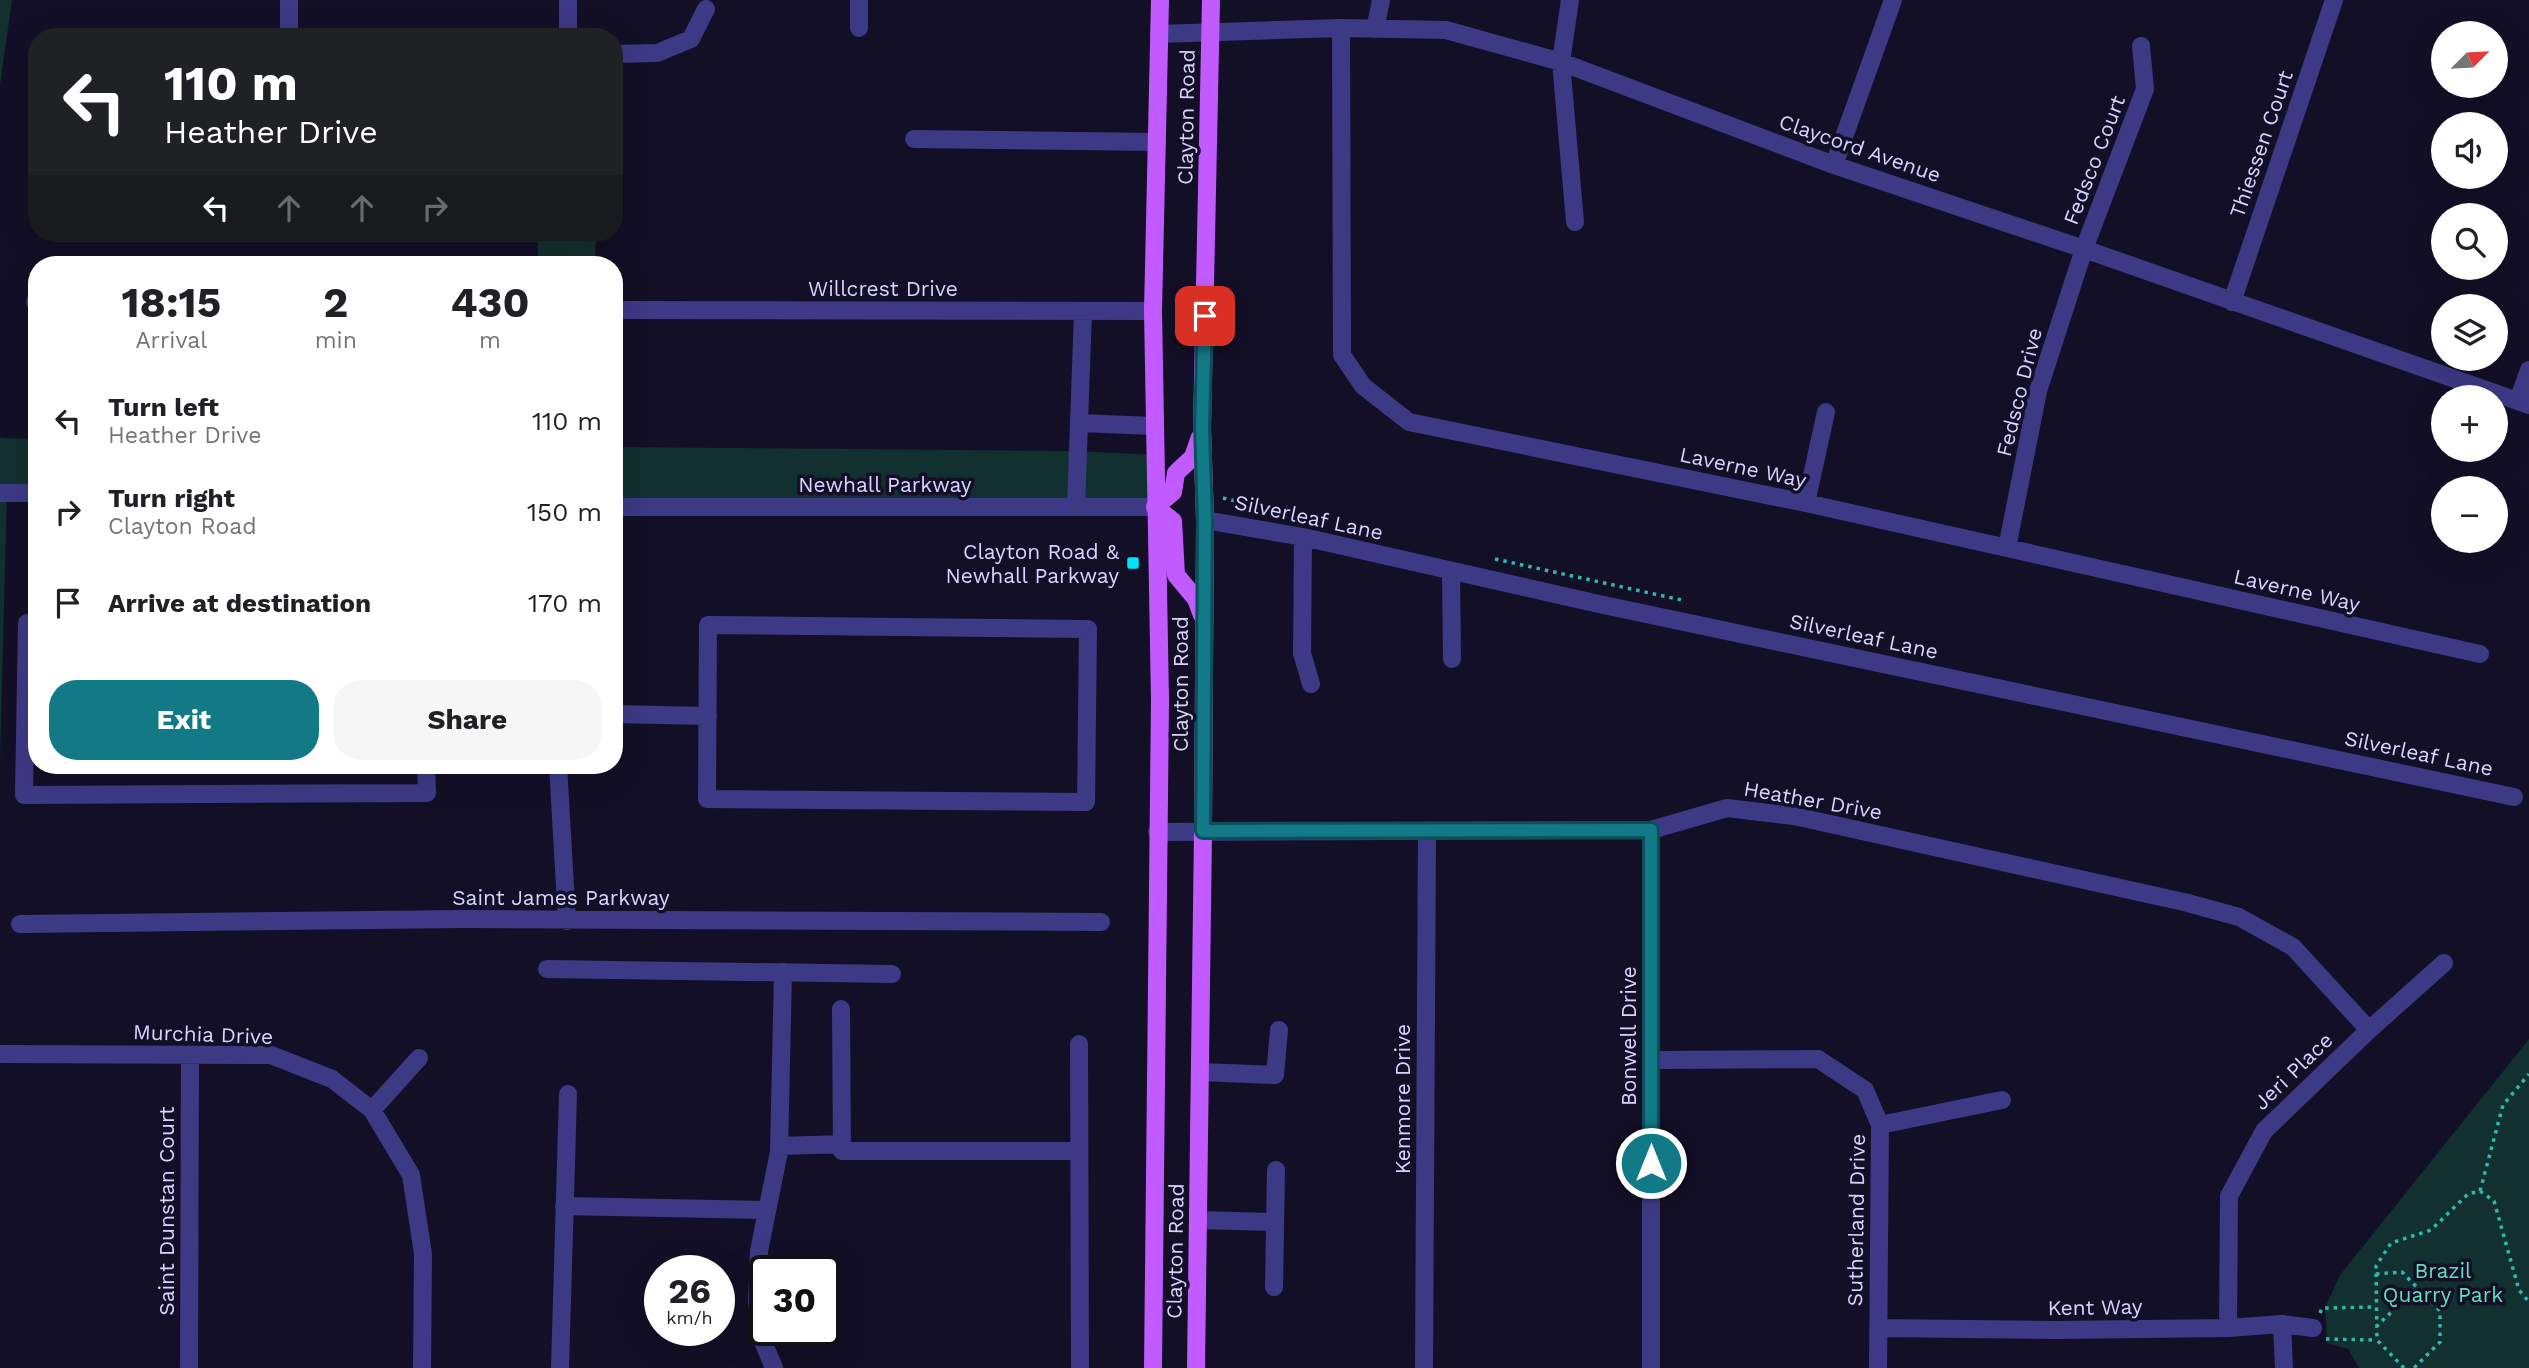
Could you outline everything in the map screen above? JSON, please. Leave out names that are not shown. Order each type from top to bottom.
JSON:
[{"type":"main road","name":"Clayton Road","points":[[1153,1368],[1160,700],[1153,311],[1160,0]]},
{"type":"main road","name":"Clayton Road","points":[[1196,1368],[1205,520],[1202,427],[1211,0]]},
{"type":"main road","points":[[1202,427],[1193,457],[1176,473],[1173,492],[1155,507],[1172,521],[1176,576],[1196,599],[1203,621]]},
{"type":"street","points":[[289,0],[289,28]]},
{"type":"street","points":[[568,0],[568,28]]},
{"type":"street","points":[[859,0],[859,28]]},
{"type":"street","points":[[1375,29],[1381,0]]},
{"type":"street","points":[[1570,0],[1561,62],[1576,222]]},
{"type":"street","points":[[1834,165],[1893,0]]},
{"type":"street","name":"Thiessen Court","points":[[2232,302],[2334,0]]},
{"type":"street","points":[[623,54],[657,53],[691,39],[706,9]]},
{"type":"street","name":"Claycord Avenue","points":[[1160,34],[1341,28],[1446,30],[1561,62],[1834,165],[2084,249],[2524,403]]},
{"type":"street","name":"Laverne Way","points":[[1341,28],[1342,355],[1363,386],[1409,422],[1807,503],[2480,654]]},
{"type":"street","name":"Fedsco Court","points":[[2084,249],[2145,89],[2141,46]]},
{"type":"street","points":[[914,139],[1157,142]]},
{"type":"street","name":"Fedsco Drive","points":[[2007,548],[2038,391],[2084,249]]},
{"type":"street","name":"Willcrest Drive","points":[[623,310],[1153,311]]},
{"type":"street","points":[[1076,507],[1083,311]]},
{"type":"street","points":[[2524,403],[2529,370]]},
{"type":"street","points":[[1807,503],[1826,412]]},
{"type":"street","points":[[1079,423],[1154,426]]},
{"type":"street","points":[[0,493],[28,492]]},
{"type":"street","name":"Newhall Parkway","points":[[623,508],[1155,507]]},
{"type":"street","name":"Silverleaf Lane","points":[[1205,520],[1303,537],[1599,604],[2514,797]]},
{"type":"street","points":[[1303,537],[1302,653],[1311,684]]},
{"type":"street","points":[[1451,571],[1452,659]]},
{"type":"street","points":[[28,623],[24,794],[427,793],[426,774]]},
{"type":"street","points":[[708,625],[1088,629],[1086,802],[708,799],[708,716],[708,625]]},
{"type":"street","points":[[623,714],[708,716]]},
{"type":"street","points":[[558,774],[566,921]]},
{"type":"street","name":"Heather Drive","points":[[1157,832],[1651,830],[1727,808],[1794,816],[2184,902],[2239,917],[2293,947],[2369,1030]]},
{"type":"street","name":"Bonwell Drive","points":[[1651,830],[1651,1368]]},
{"type":"street","name":"Kenmore Drive","points":[[1424,1368],[1427,831]]},
{"type":"street","name":"Saint James Parkway","points":[[20,924],[463,919],[1101,922]]},
{"type":"street","name":"Jeri Place","points":[[2228,1328],[2229,1196],[2264,1131],[2369,1030],[2444,963]]},
{"type":"street","points":[[547,969],[891,974]]},
{"type":"street","points":[[774,1368],[762,1339],[757,1302],[759,1251],[779,1146],[783,972]]},
{"type":"street","points":[[841,1009],[842,1151],[1079,1151]]},
{"type":"street","points":[[1200,1072],[1275,1075],[1279,1030]]},
{"type":"street","points":[[1079,1044],[1080,1368]]},
{"type":"street","name":"Murchia Drive","points":[[0,1054],[271,1055],[332,1079],[372,1110],[411,1175],[423,1254],[422,1368]]},
{"type":"street","name":"Saint Dunstan Court","points":[[189,1368],[190,1055]]},
{"type":"street","points":[[372,1110],[419,1058]]},
{"type":"street","name":"Sutherland Drive","points":[[1651,1060],[1818,1059],[1865,1090],[1880,1125],[1878,1368]]},
{"type":"street","points":[[560,1368],[568,1094]]},
{"type":"street","points":[[1880,1125],[2002,1100]]},
{"type":"street","points":[[779,1146],[842,1144]]},
{"type":"street","points":[[1274,1287],[1276,1170]]},
{"type":"street","points":[[564,1206],[767,1210]]},
{"type":"street","points":[[1199,1220],[1275,1222]]},
{"type":"street","points":[[2282,1324],[2284,1368]]},
{"type":"street","name":"Kent Way","points":[[1878,1328],[2057,1331],[2228,1328],[2282,1324],[2313,1328]]},
{"type":"path","points":[[2480,1191],[2503,1105],[2529,1074]]},
{"type":"path","points":[[2404,1368],[2377,1340],[2376,1266],[2391,1243],[2431,1230],[2468,1194],[2480,1191],[2494,1201],[2519,1290],[2529,1302]]},
{"type":"path","points":[[2376,1275],[2402,1272],[2440,1311],[2440,1342],[2414,1368]]},
{"type":"path","points":[[2376,1327],[2417,1287]]},
{"type":"path","points":[[2376,1307],[2322,1308],[2313,1328],[2322,1339],[2377,1340]]},
{"type":"green space","points":[[0,0],[12,0],[0,85]]},
{"type":"green space","points":[[538,242],[596,242],[595,256],[538,256]]},
{"type":"green space","points":[[0,438],[28,439],[28,493],[7,492],[0,760]]},
{"type":"green space","points":[[623,447],[1078,451],[1154,455],[1155,507],[623,507]]},
{"type":"green space","name":"Brazil Quarry Park","points":[[2529,1039],[2529,1368],[2359,1368],[2348,1349],[2327,1343],[2325,1308],[2340,1275]]},
{"type":"place","name":"Clayton Road & Newhall Parkway","points":[[1133,563]]},
{"type":"route","points":[[1205,316],[1202,427],[1205,520],[1203,831],[1651,830],[1651,1163]]}]
